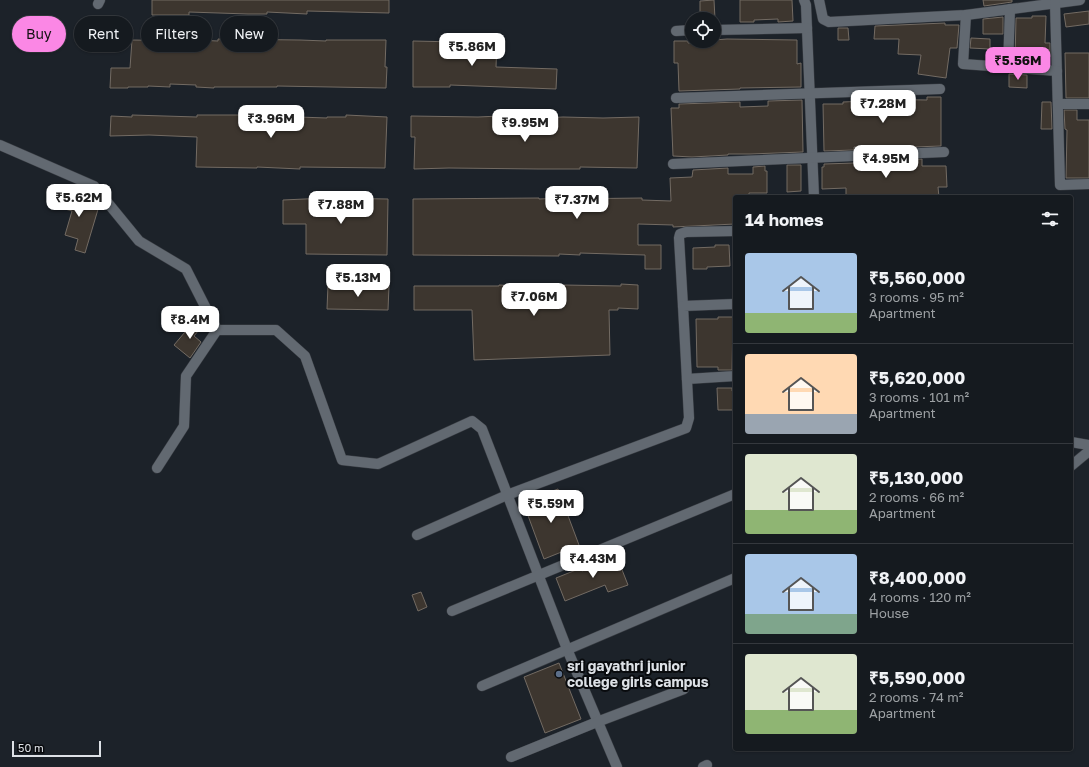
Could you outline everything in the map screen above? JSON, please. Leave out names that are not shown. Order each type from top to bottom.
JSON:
[{"type":"street","points":[[804,0],[806,5],[814,195]]},
{"type":"street","points":[[819,0],[823,19],[829,22],[966,15],[1080,0]]},
{"type":"street","points":[[1055,3],[1060,184],[1089,184]]},
{"type":"street","points":[[1008,68],[1010,9]]},
{"type":"street","points":[[966,15],[963,64],[1057,71]]},
{"type":"street","points":[[721,30],[807,28]]},
{"type":"street","points":[[676,31],[685,30]]},
{"type":"street","points":[[676,98],[940,89]]},
{"type":"street","points":[[1058,104],[1089,104]]},
{"type":"street","points":[[0,145],[94,186],[138,241],[186,269],[217,330]]},
{"type":"street","points":[[673,164],[944,152]]},
{"type":"street","points":[[417,535],[507,495],[686,428],[689,418],[679,238],[680,234],[686,232],[733,230]]},
{"type":"street","points":[[683,306],[733,304]]},
{"type":"street","points":[[157,468],[184,426],[186,376],[217,330]]},
{"type":"street","points":[[217,330],[276,330],[305,356],[342,460],[378,464],[472,421],[482,429],[567,649],[617,767]]},
{"type":"street","points":[[687,379],[733,376]]},
{"type":"street","points":[[1073,442],[1089,445]]},
{"type":"street","points":[[1073,464],[1089,451]]},
{"type":"street","points":[[452,611],[538,574],[733,495]]},
{"type":"street","points":[[482,686],[733,579]]},
{"type":"street","points":[[511,757],[684,689]]},
{"type":"building","points":[[152,0],[389,0],[389,13],[307,11],[307,14],[267,12],[267,14],[248,14],[189,12],[189,15],[152,15]]},
{"type":"building","points":[[714,0],[715,12],[700,12],[700,1]]},
{"type":"building","points":[[740,0],[792,0],[793,21],[778,22],[778,19],[740,22]]},
{"type":"building","points":[[983,0],[1012,0],[1012,2],[984,6]]},
{"type":"building","points":[[1089,11],[1089,24],[1066,27],[1064,14]]},
{"type":"building","points":[[1032,16],[1046,16],[1045,43],[1050,43],[1050,57],[1027,57],[1027,62],[1015,61],[1016,18],[1032,18]]},
{"type":"building","points":[[1003,17],[1003,34],[983,34],[983,19]]},
{"type":"building","points":[[945,23],[945,25],[959,25],[957,48],[950,48],[946,78],[918,74],[921,55],[898,54],[899,39],[874,39],[875,26]]},
{"type":"building","points":[[838,28],[848,28],[849,40],[838,40]]},
{"type":"building","points":[[971,38],[990,39],[990,49],[970,48]]},
{"type":"building","points":[[218,39],[220,39],[220,52],[278,52],[278,40],[386,40],[386,88],[277,86],[214,88],[196,87],[196,85],[170,84],[170,87],[148,86],[110,88],[111,68],[130,68],[131,52],[133,52],[133,40],[141,40],[141,52],[212,52],[212,41],[218,41]]},
{"type":"building","points":[[721,39],[797,40],[797,64],[801,63],[801,87],[679,91],[678,63],[674,63],[674,41],[685,41],[685,48],[721,48]]},
{"type":"building","points":[[480,40],[497,41],[496,67],[557,69],[556,89],[450,85],[450,87],[413,87],[413,41],[480,42]]},
{"type":"building","points":[[1065,53],[1089,53],[1089,98],[1066,98]]},
{"type":"building","points":[[1009,74],[1027,75],[1027,88],[1009,87]]},
{"type":"building","points":[[927,97],[941,97],[941,146],[886,148],[886,146],[854,147],[854,150],[824,151],[823,104],[843,104],[843,102],[865,101],[865,99],[927,100]]},
{"type":"building","points":[[802,100],[803,152],[728,154],[692,157],[673,156],[671,108],[679,108],[679,104],[740,102],[740,107],[768,106],[768,101]]},
{"type":"building","points":[[1042,102],[1051,102],[1052,129],[1041,129]]},
{"type":"building","points":[[1064,110],[1077,110],[1077,120],[1089,120],[1089,178],[1066,178],[1067,130],[1065,129]]},
{"type":"building","points":[[132,115],[197,117],[197,115],[240,115],[327,118],[346,117],[346,115],[387,117],[385,168],[300,167],[300,169],[196,167],[197,137],[149,135],[110,136],[111,116],[132,117]]},
{"type":"building","points":[[411,116],[500,116],[543,118],[639,117],[637,168],[580,167],[580,169],[414,169],[415,137],[411,137]]},
{"type":"building","points":[[922,159],[922,166],[946,166],[947,187],[938,187],[939,195],[846,195],[846,188],[822,189],[822,167],[824,167],[824,164],[854,163],[854,167],[886,167],[886,161]]},
{"type":"building","points":[[787,165],[801,165],[801,191],[787,192]]},
{"type":"building","points":[[765,166],[765,171],[767,171],[767,193],[733,195],[733,224],[673,227],[673,225],[638,224],[638,245],[661,245],[661,269],[645,269],[645,255],[580,253],[580,255],[559,254],[559,256],[413,255],[413,199],[642,198],[642,200],[671,201],[670,178],[692,177],[693,170],[728,168],[728,174],[753,174],[753,167]]},
{"type":"building","points":[[62,192],[76,196],[77,192],[88,195],[86,202],[99,206],[85,253],[75,250],[78,239],[65,235],[72,211],[58,207]]},
{"type":"building","points":[[326,198],[388,199],[387,255],[306,254],[306,224],[283,224],[283,200]]},
{"type":"building","points":[[715,245],[729,245],[730,266],[693,269],[693,248],[715,247]]},
{"type":"building","points":[[621,284],[638,285],[638,309],[618,308],[618,310],[609,310],[610,355],[474,360],[472,310],[414,310],[414,286],[499,285],[563,287],[563,285],[621,286]]},
{"type":"building","points":[[328,285],[389,286],[388,310],[327,309]]},
{"type":"building","points":[[718,317],[733,317],[732,370],[718,370],[718,367],[697,367],[696,319],[718,319]]},
{"type":"building","points":[[196,319],[203,325],[194,336],[201,342],[190,358],[174,345]]},
{"type":"building","points":[[717,388],[732,388],[733,410],[718,410]]},
{"type":"building","points":[[558,489],[579,545],[544,559],[523,502]]},
{"type":"building","points":[[617,557],[628,585],[608,592],[605,585],[565,601],[556,578],[581,568],[582,571]]},
{"type":"building","points":[[421,592],[427,607],[418,611],[412,595]]},
{"type":"building","points":[[559,663],[581,719],[545,733],[524,677]]},
{"type":"place","name":"sri gayathri junior college girls campus","points":[[559,674]]}]
